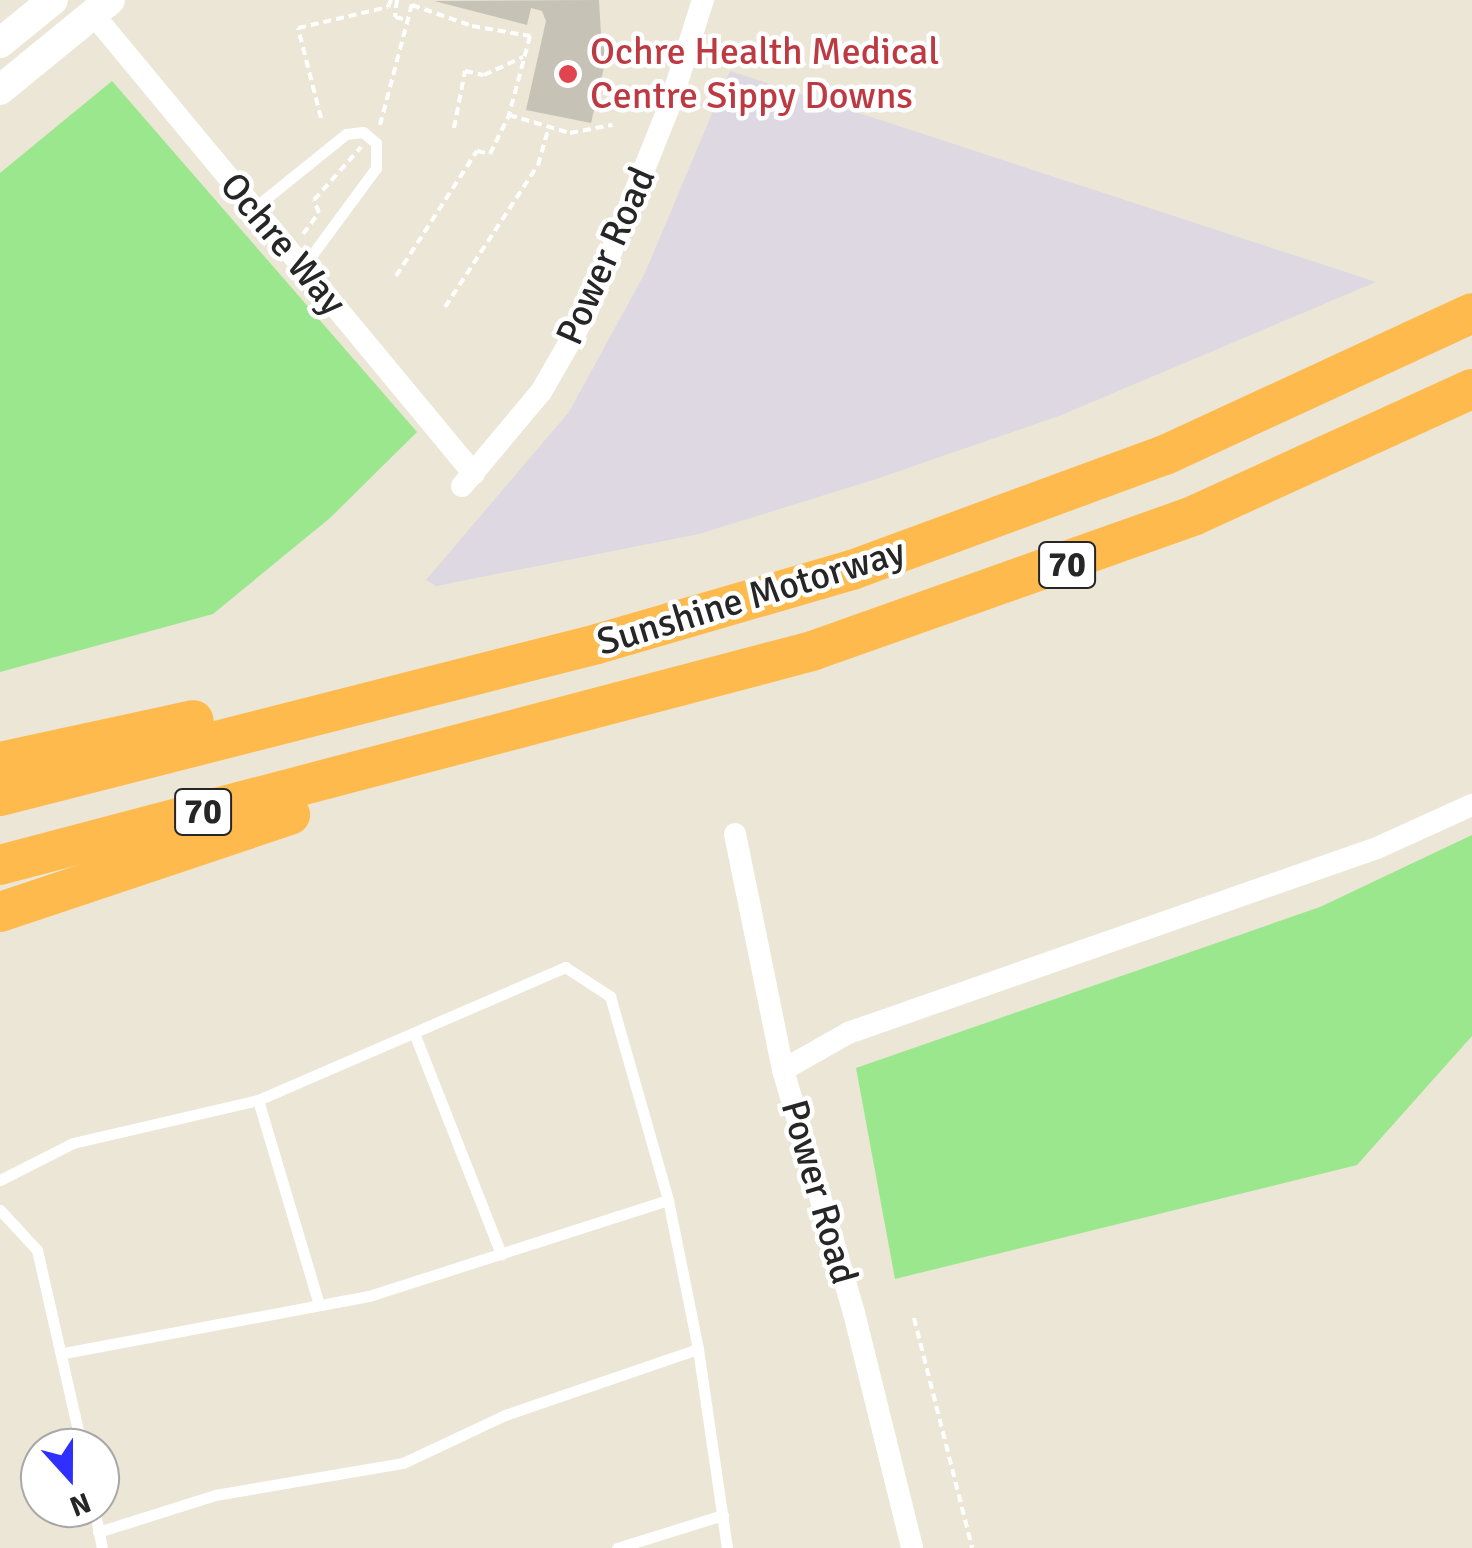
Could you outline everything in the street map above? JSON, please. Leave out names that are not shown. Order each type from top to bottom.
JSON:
[{"type":"highway","name":"Sunshine Motorway","points":[[0,796],[597,644],[852,570],[1052,499],[1282,405],[1472,313]]},
{"type":"highway","name":"Sunshine Motorway","points":[[0,865],[646,698],[962,603],[1194,515],[1472,389]]},
{"type":"highway","points":[[0,762],[570,634],[597,644]]},
{"type":"highway","points":[[0,912],[368,790],[405,760]]},
{"type":"main road","points":[[0,44],[52,0]]},
{"type":"main road","points":[[0,90],[102,7]]},
{"type":"street","name":"Power Road","points":[[468,480],[541,392],[587,312],[670,105],[703,0]]},
{"type":"street","name":"Ochre Way","points":[[102,7],[253,208],[468,480]]},
{"type":"street","points":[[783,1070],[848,1032],[1378,848],[1472,805]]},
{"type":"street","name":"Power Road","points":[[735,834],[783,1070],[854,1313],[912,1548]]},
{"type":"lane","points":[[253,208],[334,140],[363,132],[376,143],[376,168],[303,267]]},
{"type":"lane","points":[[0,1180],[73,1143],[258,1100],[565,967],[610,996],[668,1200],[698,1349],[726,1548]]},
{"type":"lane","points":[[414,1033],[501,1254]]},
{"type":"lane","points":[[258,1100],[318,1305]]},
{"type":"lane","points":[[64,1353],[318,1305],[501,1254],[668,1200]]},
{"type":"lane","points":[[0,1210],[37,1250],[64,1353],[78,1428]]},
{"type":"lane","points":[[98,1532],[215,1495],[402,1463],[505,1415],[698,1349]]},
{"type":"lane","points":[[618,1548],[723,1515]]},
{"type":"lane","points":[[97,1528],[102,1548]]},
{"type":"path","points":[[394,0],[395,17],[408,21]]},
{"type":"path","points":[[321,118],[298,28],[388,6],[394,0]]},
{"type":"path","points":[[396,276],[477,151],[490,154],[509,115],[530,36],[472,26],[412,5]]},
{"type":"path","points":[[454,128],[464,71],[484,75],[525,56]]},
{"type":"path","points":[[509,115],[570,133],[612,124]]},
{"type":"path","points":[[445,306],[538,165],[549,127]]},
{"type":"path","points":[[914,1318],[972,1548]]},
{"type":"shaded area","points":[[730,71],[1376,282],[1059,416],[873,480],[699,534],[436,586],[426,580],[569,412],[645,273]]},
{"type":"green space","points":[[112,81],[417,432],[330,518],[213,614],[0,672],[0,173]]},
{"type":"green space","points":[[1472,835],[1472,1036],[1357,1165],[895,1279],[856,1068],[1320,907]]},
{"type":"building","name":"Ochre Health Medical Centre Sippy Downs","points":[[599,0],[601,34],[611,37],[591,123],[526,110],[546,21],[542,11],[531,8],[527,25],[434,1]]},
{"type":"place","name":"Ochre Health Medical Centre Sippy Downs","points":[[568,74]]}]
